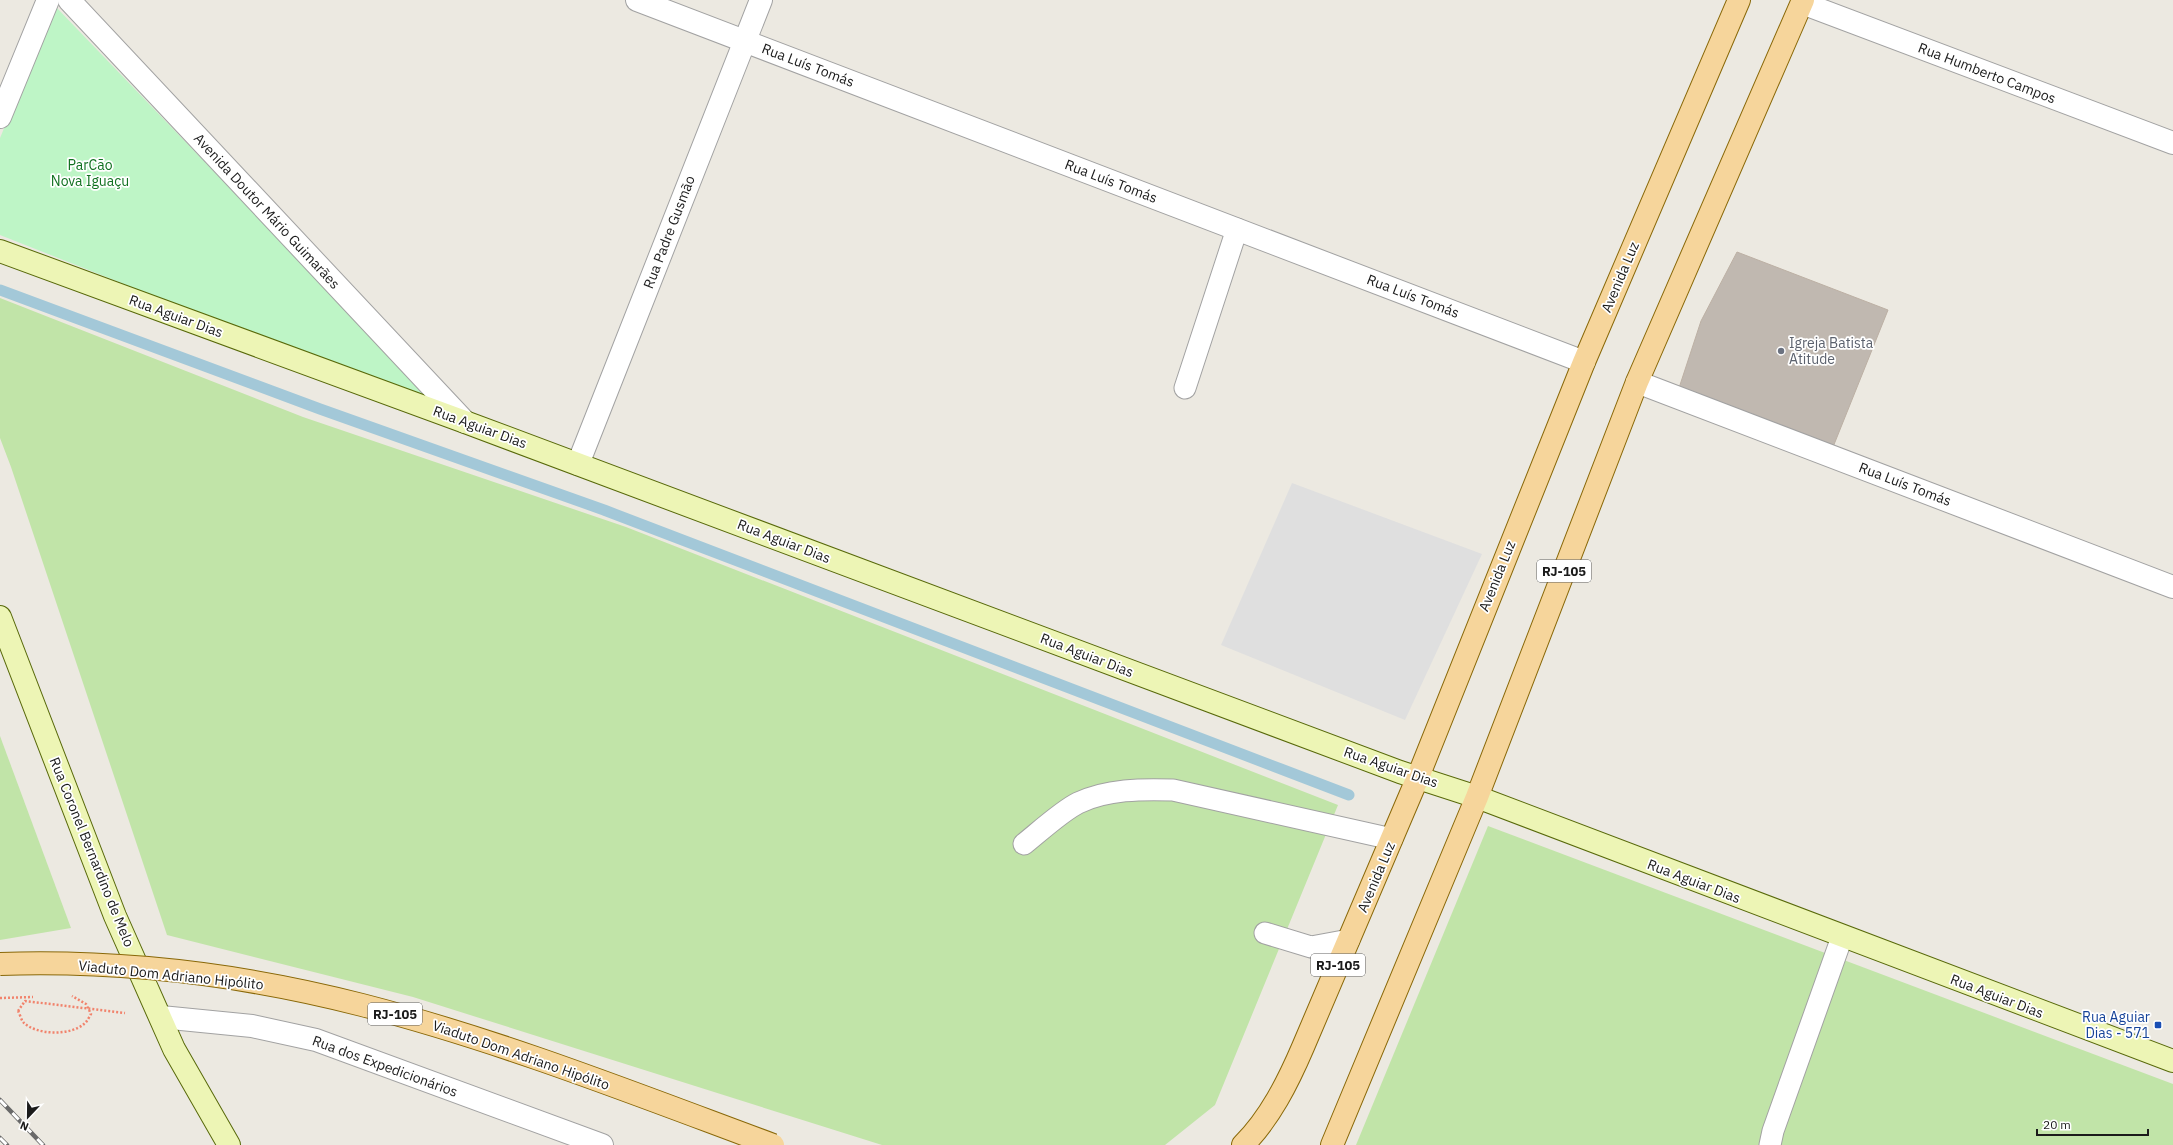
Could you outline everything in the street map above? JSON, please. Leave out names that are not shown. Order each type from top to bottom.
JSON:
[{"type":"main road","name":"Avenida Luz","points":[[1242,1145],[1275,1103],[1290,1078],[1418,777],[1584,362],[1739,0]]},
{"type":"main road","name":"RJ-105","points":[[1332,1145],[1477,797],[1637,382],[1802,1]]},
{"type":"main road","name":"Rua Aguiar Dias","points":[[0,251],[465,422],[1418,777],[1477,797],[1842,937],[2173,1061]]},
{"type":"main road","name":"Rua Coronel Bernardino de Melo","points":[[0,617],[115,916],[174,1049],[229,1145]]},
{"type":"main road","name":"Viaduto Dom Adriano Hipólito","points":[[0,964],[69,964],[146,969],[235,979],[310,993],[402,1016],[534,1058],[773,1145]]},
{"type":"street","points":[[0,117],[48,0]]},
{"type":"street","name":"Avenida Doutor Mário Guimarães","points":[[69,0],[465,422]]},
{"type":"street","name":"Rua Luís Tomás","points":[[637,0],[1584,362]]},
{"type":"street","name":"Rua Padre Gusmão","points":[[578,464],[761,0]]},
{"type":"street","name":"Rua Humberto Campos","points":[[1802,1],[2173,143]]},
{"type":"street","name":"Rua Luís Tomás","points":[[1637,382],[2173,587]]},
{"type":"street","name":"Rua dos Expedicionários","points":[[161,1017],[252,1026],[316,1040],[602,1145]]},
{"type":"lane","points":[[1185,388],[1237,229]]},
{"type":"lane","points":[[1024,844],[1078,803],[1100,795],[1145,789],[1173,790],[1392,839]]},
{"type":"lane","points":[[1265,933],[1311,947],[1349,940]]},
{"type":"lane","points":[[1770,1145],[1775,1124],[1842,937]]},
{"type":"path","points":[[66,996],[73,996],[86,1004],[91,1014],[85,1024],[77,1029],[60,1033],[42,1032],[24,1022],[18,1011],[25,1001],[161,1017]]},
{"type":"path","points":[[0,998],[37,997]]},
{"type":"green space","name":"ParCão Nova Iguaçu","points":[[55,6],[443,410],[0,235],[0,138]]},
{"type":"green space","points":[[0,298],[303,417],[626,527],[1338,805],[1215,1105],[1165,1145],[882,1145],[413,997],[167,935],[0,438]]},
{"type":"green space","points":[[0,736],[71,928],[0,940]]},
{"type":"green space","points":[[1488,826],[2173,1084],[2173,1145],[1356,1145]]},
{"type":"shaded area","points":[[1292,483],[1482,554],[1405,720],[1221,645]]},
{"type":"building","name":"Igreja Batista Atitude","points":[[1737,252],[1888,310],[1833,447],[1679,388],[1701,321]]},
{"type":"waterway","points":[[0,290],[320,409],[604,510],[1349,795]]},
{"type":"railway","points":[[0,1100],[43,1145]]},
{"type":"railway","points":[[0,1138],[7,1145]]},
{"type":"place","name":"Igreja Batista Atitude","points":[[1781,351]]},
{"type":"place","name":"Rua Aguiar Dias - 571","points":[[2158,1025]]}]
